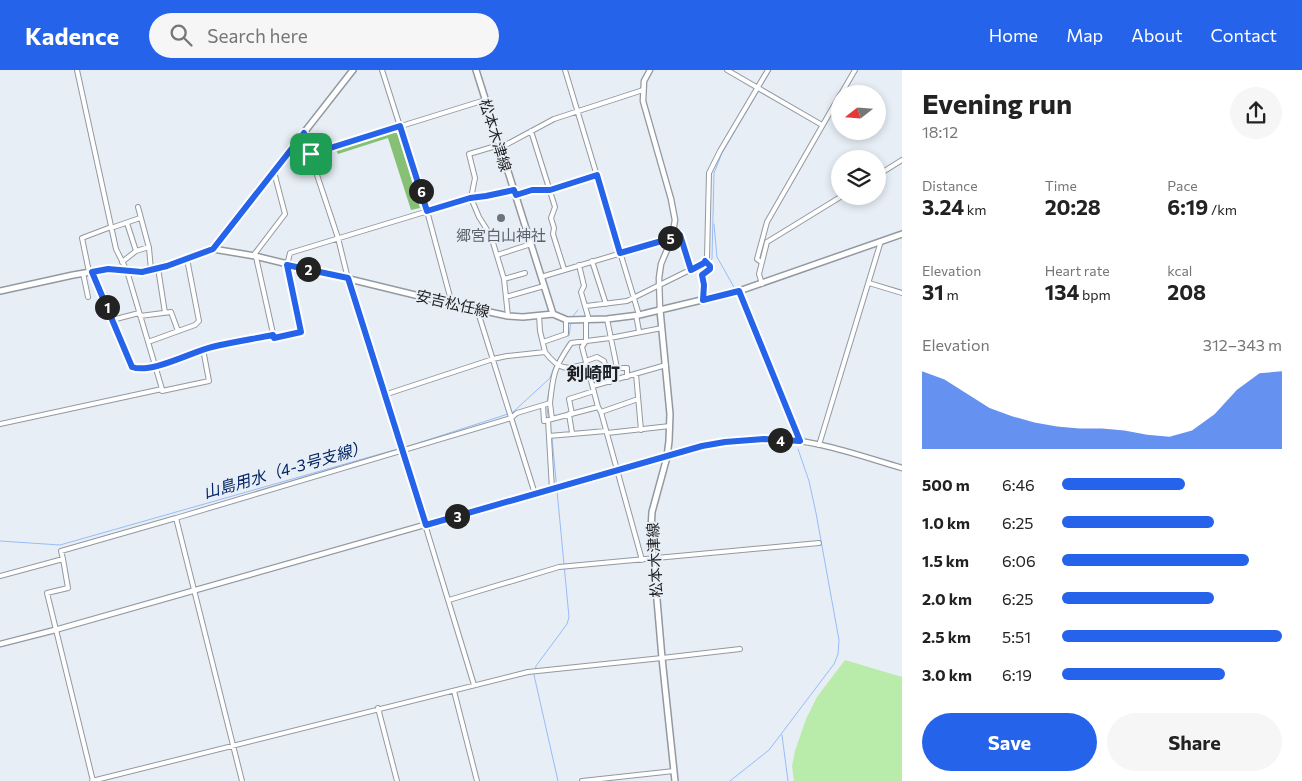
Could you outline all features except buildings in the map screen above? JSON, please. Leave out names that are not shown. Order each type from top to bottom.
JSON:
[{"type":"main road","points":[[0,291],[108,269],[142,272],[187,259],[213,249],[354,70]]},
{"type":"main road","name":"松本木津線","points":[[476,70],[553,314]]},
{"type":"main road","name":"安吉松任線","points":[[213,249],[255,256],[508,316],[523,317],[553,314],[567,320],[587,320],[638,315],[739,291],[902,234]]},
{"type":"main road","name":"松本木津線","points":[[660,310],[670,426],[667,457],[652,512],[651,530],[675,781]]},
{"type":"street","points":[[0,424],[162,389],[127,271],[116,249],[76,70]]},
{"type":"street","points":[[382,70],[427,211],[452,304]]},
{"type":"street","points":[[565,70],[635,300],[639,331]]},
{"type":"street","points":[[650,70],[644,81],[643,101],[675,220],[672,235],[661,264],[658,287],[660,310]]},
{"type":"street","points":[[727,70],[822,125]]},
{"type":"street","points":[[586,306],[635,300],[704,263],[707,258],[709,173],[720,151],[760,88],[768,70]]},
{"type":"street","points":[[846,85],[855,70]]},
{"type":"street","points":[[508,316],[504,279],[491,236],[470,198],[475,178],[469,154],[496,146],[500,148],[554,119],[643,90]]},
{"type":"street","points":[[311,154],[485,100]]},
{"type":"street","points":[[761,262],[757,259],[766,222],[831,110]]},
{"type":"street","points":[[532,131],[555,207],[551,218],[554,228],[553,234],[564,269]]},
{"type":"street","points":[[304,133],[338,238],[348,278],[474,685]]},
{"type":"street","points":[[886,170],[902,160]]},
{"type":"street","points":[[273,335],[255,256],[285,214],[274,172]]},
{"type":"street","points":[[140,218],[82,238],[91,272],[132,367],[138,369],[156,366],[203,349],[273,335],[274,338],[301,332],[287,265],[290,253],[470,198],[532,190],[550,190],[597,175]]},
{"type":"street","points":[[762,284],[759,274],[767,242],[831,203]]},
{"type":"street","points":[[138,206],[149,247],[151,270]]},
{"type":"street","points":[[127,223],[136,251]]},
{"type":"street","points":[[542,277],[672,235],[680,235],[691,270]]},
{"type":"street","points":[[819,445],[881,242]]},
{"type":"street","points":[[497,255],[531,244]]},
{"type":"street","points":[[122,262],[136,251],[149,247]]},
{"type":"street","points":[[148,342],[195,325],[199,319],[187,259]]},
{"type":"street","points":[[592,261],[606,304]]},
{"type":"street","points":[[703,300],[704,285],[702,275],[710,269],[705,261]]},
{"type":"street","points":[[579,265],[584,286],[581,292],[586,306],[587,320],[586,342],[582,347],[642,560]]},
{"type":"street","points":[[158,268],[165,313]]},
{"type":"street","points":[[83,273],[88,297]]},
{"type":"street","points":[[504,279],[525,273]]},
{"type":"street","points":[[869,283],[902,294]]},
{"type":"street","points":[[506,297],[544,286]]},
{"type":"street","points":[[739,291],[800,441]]},
{"type":"street","points":[[477,309],[535,494]]},
{"type":"street","points":[[112,320],[140,314],[171,312],[178,331]]},
{"type":"street","points":[[539,315],[545,352],[557,365],[561,368],[570,369],[597,357],[604,361],[610,382]]},
{"type":"street","points":[[608,319],[617,368],[627,368],[627,377]]},
{"type":"street","points":[[543,342],[566,334],[567,320]]},
{"type":"street","points":[[553,489],[549,420],[553,377],[557,365],[571,343],[662,328]]},
{"type":"street","points":[[162,391],[209,381],[203,349]]},
{"type":"street","points":[[384,395],[493,359],[545,352]]},
{"type":"street","points":[[604,361],[614,358]]},
{"type":"street","points":[[593,386],[666,365]]},
{"type":"street","points":[[636,374],[641,430]]},
{"type":"street","points":[[572,433],[569,399],[594,392]]},
{"type":"street","points":[[601,412],[638,400]]},
{"type":"street","points":[[550,403],[176,518],[61,551],[68,588],[47,593],[93,781],[378,708],[533,671],[740,649]]},
{"type":"street","points":[[543,406],[544,421],[598,407]]},
{"type":"street","points":[[549,436],[641,430],[670,426]]},
{"type":"street","points":[[0,644],[194,591],[702,446],[764,439],[800,441],[902,468]]},
{"type":"street","points":[[176,518],[242,781]]},
{"type":"street","points":[[449,600],[564,567],[819,543]]},
{"type":"street","points":[[0,576],[63,559]]},
{"type":"street","points":[[454,691],[477,781]]},
{"type":"street","points":[[378,708],[396,781]]},
{"type":"street","points":[[582,781],[674,771]]},
{"type":"green space","points":[[396,129],[420,208],[411,210],[388,138],[338,154],[335,148]]},
{"type":"green space","points":[[845,660],[902,677],[902,781],[794,781],[792,766],[806,719],[817,697]]},
{"type":"waterway","points":[[661,287],[702,267],[712,259],[714,173],[722,153],[771,70]]},
{"type":"waterway","points":[[714,224],[717,257],[735,289]]},
{"type":"waterway","points":[[638,298],[658,288]]},
{"type":"waterway","points":[[737,296],[792,431]]},
{"type":"waterway","points":[[572,317],[578,310]]},
{"type":"waterway","points":[[569,336],[571,321]]},
{"type":"waterway","name":"山島用水（4-3号支線）","points":[[512,413],[550,378],[554,367]]},
{"type":"waterway","points":[[547,402],[550,385]]},
{"type":"waterway","points":[[547,408],[551,434]]},
{"type":"waterway","name":"山島用水（4-3号支線）","points":[[0,541],[60,545],[412,445],[508,414]]},
{"type":"waterway","points":[[552,438],[569,617],[567,624],[536,666],[534,675],[558,781]]},
{"type":"waterway","points":[[730,781],[769,750],[834,664],[838,654],[839,640],[816,513],[809,481],[798,449]]},
{"type":"waterway","points":[[782,735],[788,781]]},
{"type":"place","name":"郷宮白山神社","points":[[501,218]]},
{"type":"district","name":"剣崎町","points":[[593,373]]},
{"type":"route","points":[[400,126],[427,211],[470,198],[514,190],[516,195],[532,190],[550,190],[597,175],[620,253],[672,238],[672,233],[680,235],[691,270],[705,261],[710,266],[710,269],[702,275],[704,285],[703,300],[739,291],[800,441],[764,439],[702,446],[426,525],[348,278],[287,265],[301,332],[274,338],[273,335],[211,347],[156,366],[138,369],[132,367],[92,272],[108,269],[142,272],[167,266],[213,249],[304,133],[311,154],[400,126]]}]
